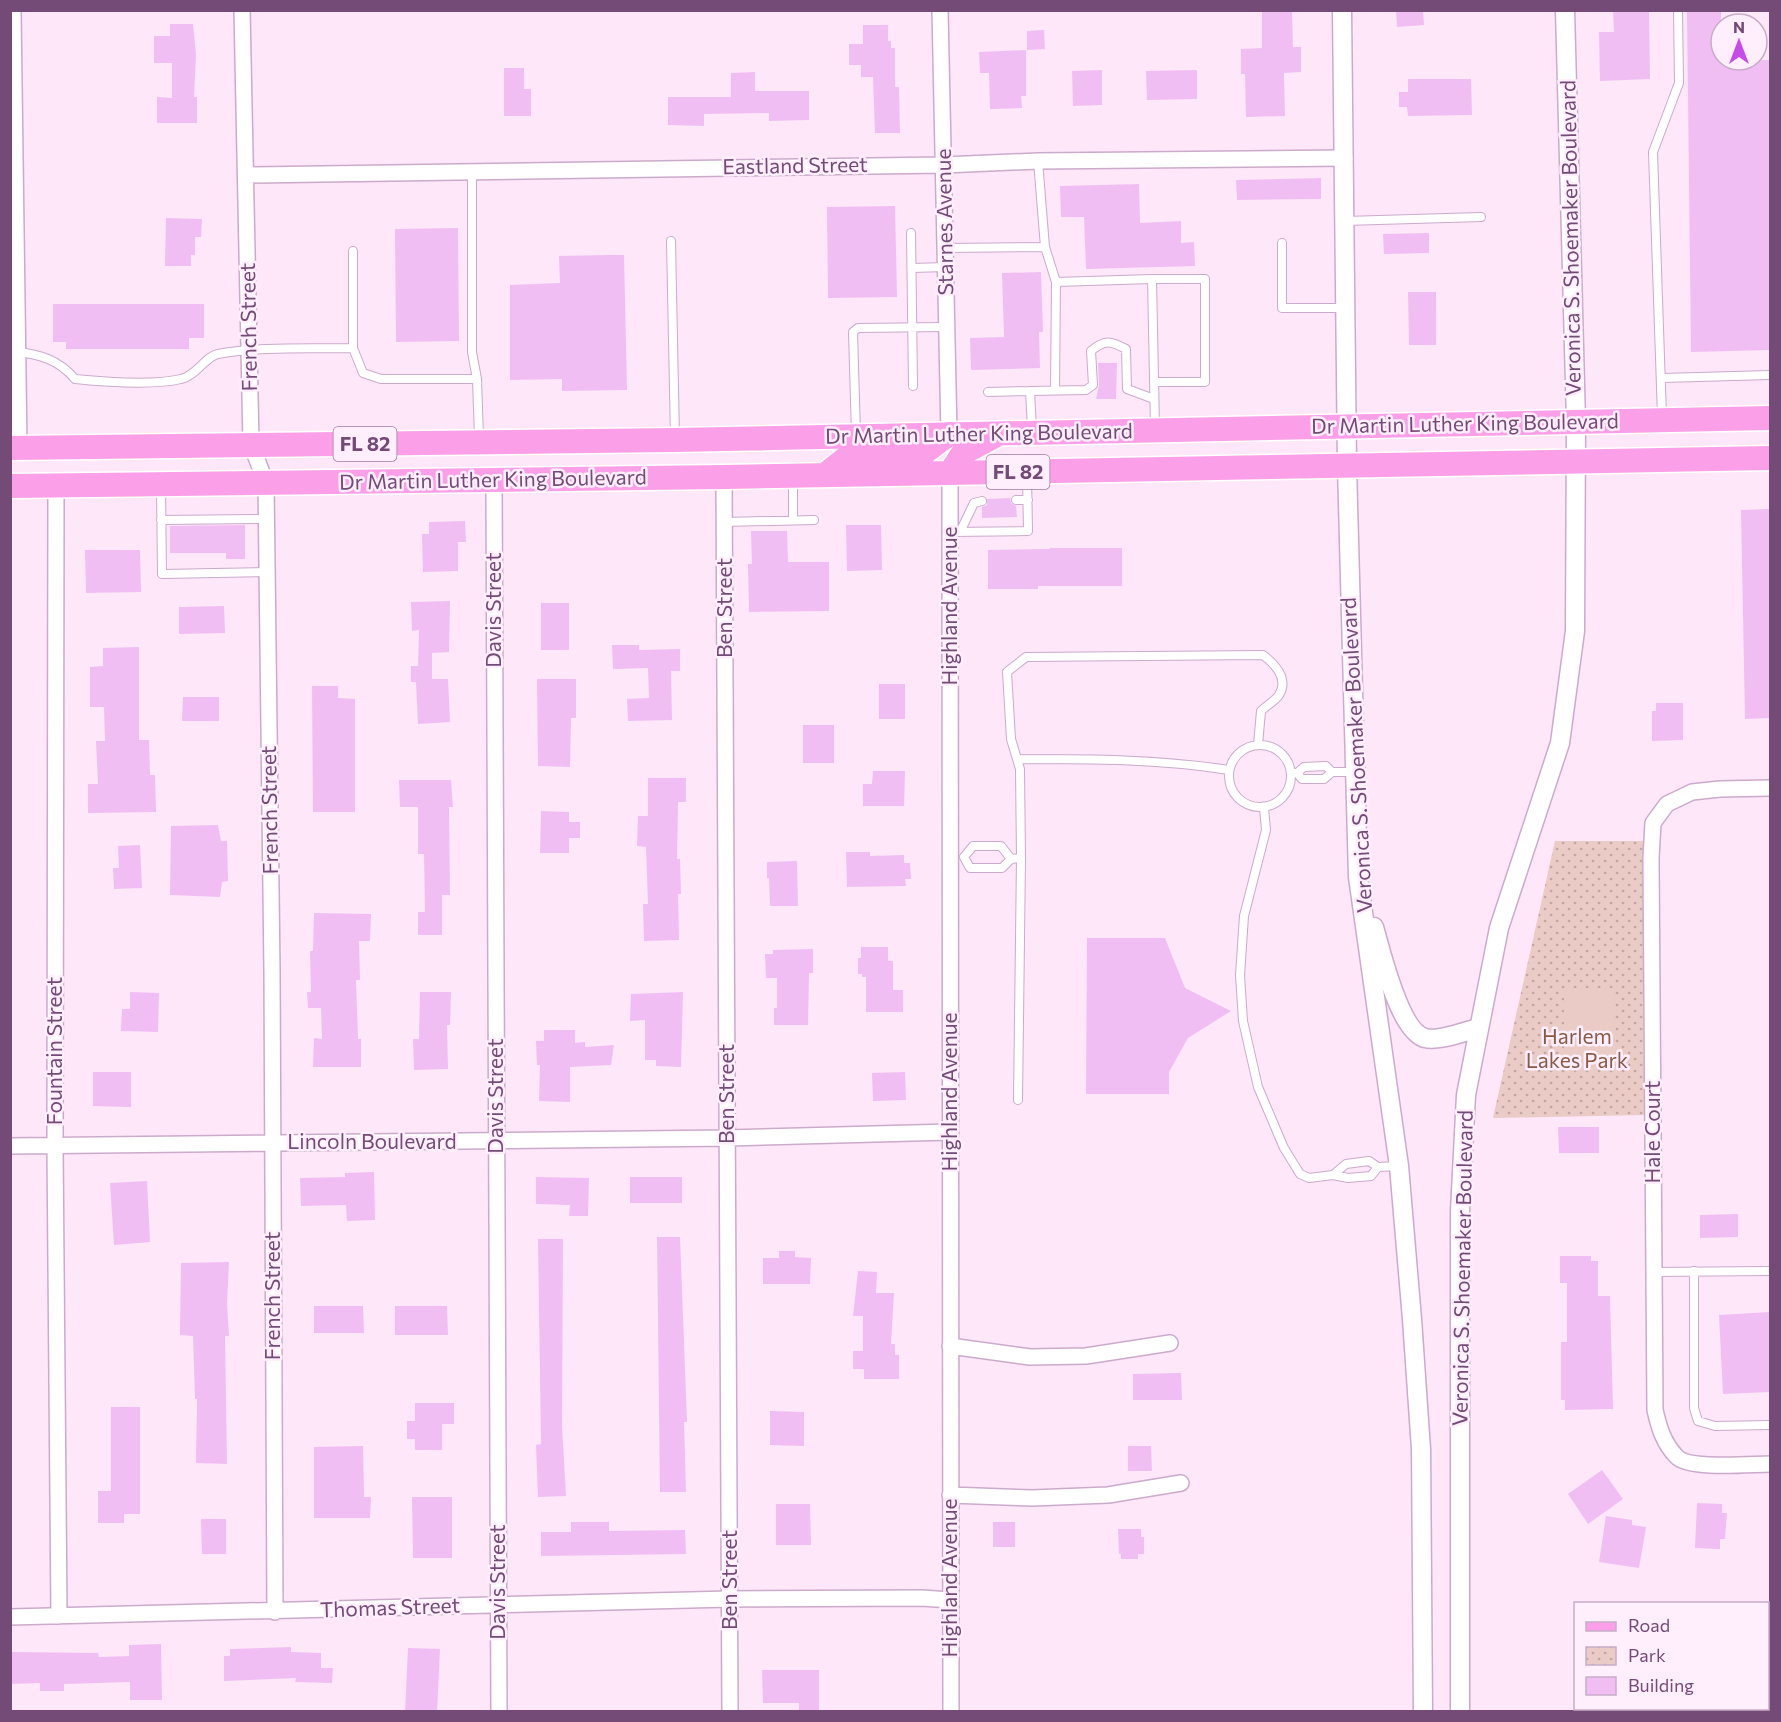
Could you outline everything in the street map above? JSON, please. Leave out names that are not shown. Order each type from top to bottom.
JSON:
[{"type":"main road","name":"Dr Martin Luther King Boulevard","points":[[15,448],[675,440],[1770,418]]},
{"type":"main road","points":[[950,473],[963,453],[999,433]]},
{"type":"main road","points":[[826,474],[849,456],[925,452],[949,434]]},
{"type":"main road","name":"Dr Martin Luther King Boulevard","points":[[160,484],[793,476],[1770,458]]},
{"type":"main road","name":"FL 82","points":[[10,486],[160,484]]},
{"type":"street","points":[[12,10],[15,448]]},
{"type":"street","name":"French Street","points":[[242,10],[252,445],[266,483],[275,1612]]},
{"type":"street","name":"Starnes Avenue","points":[[940,10],[949,434]]},
{"type":"street","name":"Veronica S. Shoemaker Boulevard","points":[[1342,10],[1347,466],[1358,877],[1399,1166],[1412,1319],[1421,1449],[1423,1712]]},
{"type":"street","name":"Veronica S. Shoemaker Boulevard","points":[[1460,1712],[1460,1211],[1466,1095],[1499,928],[1560,743],[1575,631],[1576,422],[1565,10]]},
{"type":"street","name":"Eastland Street","points":[[246,175],[1345,158]]},
{"type":"street","name":"Highland Avenue","points":[[950,473],[955,532],[957,857],[950,1132],[951,1712]]},
{"type":"street","name":"Ben Street","points":[[724,477],[730,1712]]},
{"type":"street","name":"Davis Street","points":[[494,480],[499,1712]]},
{"type":"street","name":"Fountain Street","points":[[56,486],[55,1146],[59,1616]]},
{"type":"street","name":"Hale Court","points":[[1770,788],[1692,792],[1667,804],[1653,824],[1651,858],[1655,1410],[1660,1433],[1678,1459],[1700,1465],[1770,1464]]},
{"type":"street","points":[[1358,877],[1399,1008],[1413,1031],[1425,1038],[1439,1038],[1479,1028]]},
{"type":"street","name":"Lincoln Boulevard","points":[[10,1146],[727,1138],[950,1132]]},
{"type":"street","points":[[950,1346],[1030,1358],[1086,1356],[1170,1343]]},
{"type":"street","points":[[950,1495],[1032,1498],[1108,1495],[1181,1483]]},
{"type":"street","name":"Thomas Street","points":[[10,1617],[729,1599],[922,1598],[950,1600]]},
{"type":"lane","points":[[1662,420],[1653,152],[1679,83],[1678,10]]},
{"type":"lane","points":[[1038,161],[1045,247],[1056,282],[1055,390]]},
{"type":"lane","points":[[472,171],[472,351],[477,379],[479,443]]},
{"type":"lane","points":[[1345,221],[1481,218]]},
{"type":"lane","points":[[911,233],[913,386]]},
{"type":"lane","points":[[671,241],[675,440]]},
{"type":"lane","points":[[1282,243],[1282,308],[1346,308]]},
{"type":"lane","points":[[945,248],[1045,247]]},
{"type":"lane","points":[[353,251],[352,348],[363,373],[381,379],[477,379]]},
{"type":"lane","points":[[912,268],[946,267]]},
{"type":"lane","points":[[1152,279],[1155,430]]},
{"type":"lane","points":[[1056,282],[1204,279],[1204,382],[1154,382]]},
{"type":"lane","points":[[856,436],[853,332],[858,328],[947,327]]},
{"type":"lane","points":[[988,392],[1086,390],[1093,385],[1091,351],[1100,343],[1114,342],[1126,349],[1127,389],[1154,399]]},
{"type":"lane","points":[[14,352],[51,358],[75,379],[153,382],[183,379],[199,370],[215,354],[249,350],[352,348]]},
{"type":"lane","points":[[1662,378],[1770,375]]},
{"type":"lane","points":[[1029,392],[1032,433]]},
{"type":"lane","points":[[955,532],[1028,531],[1027,471]]},
{"type":"lane","points":[[793,476],[793,520]]},
{"type":"lane","points":[[160,484],[162,574],[267,572]]},
{"type":"lane","points":[[1016,500],[1028,500]]},
{"type":"lane","points":[[955,532],[974,504],[982,501]]},
{"type":"lane","points":[[161,520],[266,519]]},
{"type":"lane","points":[[724,522],[814,520]]},
{"type":"lane","points":[[1018,1100],[1020,769],[1011,739],[1007,672],[1026,657],[1263,655],[1276,665],[1282,680],[1280,694],[1261,711],[1258,745]]},
{"type":"lane","points":[[1332,772],[1326,766],[1304,766],[1294,773],[1283,799],[1264,808],[1245,804],[1237,798],[1231,789],[1229,780],[1229,770],[1240,752],[1258,745],[1269,746],[1279,751],[1287,758],[1294,773],[1302,779],[1324,779],[1332,772],[1354,772]]},
{"type":"lane","points":[[1018,759],[1104,759],[1185,763],[1229,770]]},
{"type":"lane","points":[[1264,808],[1266,830],[1244,916],[1240,975],[1243,1021],[1258,1087],[1284,1148],[1300,1174],[1309,1178],[1333,1175],[1348,1178],[1371,1176],[1378,1167]]},
{"type":"lane","points":[[1011,859],[1001,846],[973,846],[957,857],[970,868],[1002,868],[1011,859],[1021,858]]},
{"type":"lane","points":[[1333,1175],[1346,1164],[1369,1161],[1378,1167],[1399,1166]]},
{"type":"lane","points":[[1694,1271],[1694,1408],[1698,1421],[1715,1426],[1770,1425]]},
{"type":"lane","points":[[1653,1272],[1770,1271]]},
{"type":"green space","name":"Harlem Lakes Park","points":[[1555,841],[1643,841],[1645,1115],[1493,1118]]},
{"type":"green space","points":[[1564,988],[1615,988],[1615,1066],[1564,1066]]},
{"type":"building","points":[[1262,10],[1292,10],[1293,47],[1301,47],[1301,72],[1284,73],[1285,116],[1246,117],[1245,74],[1241,74],[1241,49],[1262,48]]},
{"type":"building","points":[[1396,10],[1423,10],[1424,25],[1397,27]]},
{"type":"building","points":[[1613,10],[1649,10],[1650,79],[1600,81],[1599,32],[1614,32]]},
{"type":"building","points":[[1687,11],[1721,11],[1709,12],[1709,72],[1769,72],[1770,60],[1770,350],[1691,352]]},
{"type":"building","points":[[170,24],[193,24],[196,55],[194,97],[197,97],[197,123],[157,123],[157,97],[172,98],[172,63],[154,63],[154,36],[170,36]]},
{"type":"building","points":[[863,25],[888,25],[888,41],[891,41],[891,48],[895,48],[895,87],[899,87],[900,133],[875,133],[873,77],[861,77],[861,65],[849,65],[849,44],[863,44]]},
{"type":"building","points":[[1044,30],[1045,49],[1027,50],[1027,31]]},
{"type":"building","points":[[1026,50],[1026,96],[1021,96],[1022,108],[990,109],[989,73],[980,73],[979,52]]},
{"type":"building","points":[[504,68],[524,68],[524,89],[531,89],[531,116],[504,116]]},
{"type":"building","points":[[1102,70],[1102,105],[1073,106],[1072,71]]},
{"type":"building","points":[[1197,70],[1197,99],[1147,100],[1146,71]]},
{"type":"building","points":[[755,72],[755,91],[809,91],[809,120],[769,121],[769,113],[704,114],[704,126],[668,125],[668,97],[731,97],[731,73]]},
{"type":"building","points":[[1408,79],[1471,79],[1472,115],[1408,116],[1407,107],[1399,107],[1399,92],[1408,92]]},
{"type":"building","points":[[1321,178],[1321,199],[1237,200],[1236,180]]},
{"type":"building","points":[[1139,184],[1140,223],[1181,221],[1181,243],[1194,242],[1195,266],[1086,269],[1084,217],[1061,217],[1060,186]]},
{"type":"building","points":[[895,206],[897,297],[828,298],[827,207]]},
{"type":"building","points":[[166,218],[202,219],[201,237],[195,237],[195,255],[191,255],[191,266],[165,266]]},
{"type":"building","points":[[458,228],[459,341],[396,342],[395,229]]},
{"type":"building","points":[[1429,233],[1429,253],[1384,254],[1383,234]]},
{"type":"building","points":[[624,255],[627,390],[562,391],[562,379],[510,380],[510,285],[560,283],[559,256]]},
{"type":"building","points":[[1041,272],[1043,332],[1039,332],[1040,368],[971,370],[970,338],[1004,337],[1002,273]]},
{"type":"building","points":[[1408,292],[1436,292],[1436,345],[1409,345]]},
{"type":"building","points":[[53,304],[204,304],[204,338],[189,338],[189,349],[66,349],[66,342],[53,342]]},
{"type":"building","points":[[1098,363],[1117,363],[1116,399],[1096,399],[1099,385]]},
{"type":"building","points":[[1010,498],[1011,503],[1016,506],[1017,517],[982,518],[982,507],[987,505],[987,499]]},
{"type":"building","points":[[1770,509],[1770,718],[1745,719],[1741,510]]},
{"type":"building","points":[[465,521],[466,542],[458,542],[458,571],[423,572],[422,534],[429,534],[429,522]]},
{"type":"building","points":[[245,525],[245,559],[226,559],[226,553],[170,553],[170,526]]},
{"type":"building","points":[[846,525],[881,525],[882,570],[847,571]]},
{"type":"building","points":[[751,531],[787,531],[788,562],[829,562],[829,611],[749,612],[748,564],[752,564]]},
{"type":"building","points":[[1122,548],[1122,586],[1038,586],[1038,589],[988,589],[988,550]]},
{"type":"building","points":[[85,550],[140,550],[141,592],[86,593]]},
{"type":"building","points":[[450,601],[449,652],[432,653],[432,679],[448,679],[450,722],[418,724],[416,682],[411,682],[411,666],[418,666],[419,630],[412,631],[411,602]]},
{"type":"building","points":[[541,603],[569,603],[569,650],[541,650]]},
{"type":"building","points":[[224,606],[225,633],[179,634],[179,607]]},
{"type":"building","points":[[612,645],[639,645],[639,650],[680,649],[680,671],[671,671],[672,720],[628,721],[627,699],[649,698],[648,668],[613,669]]},
{"type":"building","points":[[139,647],[139,740],[149,740],[150,775],[155,775],[156,812],[88,813],[88,784],[98,784],[96,741],[105,741],[104,707],[90,707],[90,667],[103,666],[103,648]]},
{"type":"building","points":[[537,679],[576,679],[576,718],[571,718],[570,767],[538,766]]},
{"type":"building","points":[[879,684],[905,684],[905,719],[879,719]]},
{"type":"building","points":[[312,686],[338,686],[338,698],[355,699],[355,812],[313,812]]},
{"type":"building","points":[[183,697],[219,697],[219,721],[182,721]]},
{"type":"building","points":[[1656,703],[1683,703],[1683,740],[1652,741],[1652,711],[1656,711]]},
{"type":"building","points":[[803,725],[834,725],[834,763],[803,763]]},
{"type":"building","points":[[873,771],[905,771],[904,806],[863,806],[863,784],[872,784]]},
{"type":"building","points":[[648,778],[686,778],[686,802],[678,802],[677,859],[680,859],[681,894],[678,894],[679,940],[644,941],[643,904],[648,904],[646,847],[637,846],[638,816],[648,816]]},
{"type":"building","points":[[399,780],[451,780],[453,807],[449,807],[450,895],[442,895],[442,935],[418,935],[418,912],[425,912],[424,854],[418,854],[418,807],[400,807]]},
{"type":"building","points":[[541,811],[569,812],[569,822],[580,822],[580,838],[569,838],[569,853],[540,853]]},
{"type":"building","points":[[218,825],[221,841],[227,841],[228,881],[222,882],[220,897],[170,895],[171,826]]},
{"type":"building","points":[[140,845],[142,888],[114,889],[113,868],[119,868],[118,846]]},
{"type":"building","points":[[846,852],[870,852],[870,856],[904,855],[904,863],[910,863],[911,879],[905,879],[906,886],[847,887]]},
{"type":"building","points":[[797,861],[798,906],[770,906],[767,862]]},
{"type":"building","points":[[314,913],[371,914],[370,941],[359,941],[360,980],[356,980],[361,1067],[313,1067],[314,1038],[322,1039],[321,1008],[308,1008],[307,992],[311,992],[310,951],[313,951]]},
{"type":"building","points":[[1087,938],[1165,938],[1185,988],[1231,1011],[1188,1038],[1169,1072],[1169,1094],[1086,1094]]},
{"type":"building","points":[[861,947],[888,947],[888,961],[893,961],[893,990],[903,990],[903,1012],[866,1012],[866,977],[858,974]]},
{"type":"building","points":[[813,949],[813,973],[809,973],[808,1025],[774,1025],[774,1008],[777,1008],[777,978],[766,978],[765,954],[773,954],[773,950]]},
{"type":"building","points":[[130,992],[159,993],[158,1032],[121,1031],[122,1009],[130,1009]]},
{"type":"building","points":[[420,992],[451,992],[450,1025],[447,1025],[448,1069],[414,1070],[413,1039],[419,1039]]},
{"type":"building","points":[[683,992],[681,1067],[656,1066],[656,1060],[645,1060],[645,1020],[630,1021],[631,994]]},
{"type":"building","points":[[544,1030],[575,1030],[575,1043],[585,1042],[585,1047],[614,1045],[611,1065],[570,1067],[570,1102],[539,1101],[540,1065],[537,1065],[536,1041],[544,1041]]},
{"type":"building","points":[[93,1072],[131,1072],[131,1107],[93,1106]]},
{"type":"building","points":[[905,1072],[906,1100],[873,1101],[872,1073]]},
{"type":"building","points":[[1558,1127],[1599,1127],[1599,1153],[1559,1153]]},
{"type":"building","points":[[374,1172],[375,1220],[347,1221],[346,1205],[301,1206],[300,1178],[345,1177],[345,1173]]},
{"type":"building","points":[[536,1177],[589,1178],[588,1216],[569,1216],[570,1205],[536,1204]]},
{"type":"building","points":[[630,1177],[682,1177],[682,1203],[630,1203]]},
{"type":"building","points":[[147,1181],[150,1242],[114,1245],[110,1183]]},
{"type":"building","points":[[1738,1214],[1738,1237],[1700,1238],[1700,1215]]},
{"type":"building","points":[[657,1237],[680,1237],[687,1422],[684,1422],[686,1492],[660,1492]]},
{"type":"building","points":[[538,1239],[563,1239],[562,1426],[566,1496],[538,1497],[536,1445],[541,1444]]},
{"type":"building","points":[[779,1251],[795,1251],[795,1257],[811,1258],[810,1284],[763,1284],[763,1258],[779,1258]]},
{"type":"building","points":[[1560,1256],[1591,1256],[1591,1261],[1598,1261],[1598,1296],[1610,1296],[1613,1409],[1565,1410],[1565,1400],[1561,1400],[1561,1342],[1567,1342],[1567,1283],[1560,1283]]},
{"type":"building","points":[[229,1262],[227,1303],[229,1336],[225,1336],[227,1464],[196,1463],[197,1399],[195,1399],[193,1336],[180,1335],[181,1263]]},
{"type":"building","points":[[858,1271],[877,1272],[876,1293],[894,1293],[891,1344],[895,1344],[895,1355],[899,1355],[899,1379],[864,1379],[864,1369],[853,1369],[853,1351],[863,1351],[863,1316],[853,1316]]},
{"type":"building","points":[[314,1306],[363,1306],[364,1333],[314,1333]]},
{"type":"building","points":[[395,1306],[447,1306],[448,1335],[395,1335]]},
{"type":"building","points":[[1770,1312],[1770,1392],[1723,1394],[1719,1315]]},
{"type":"building","points":[[1181,1373],[1182,1400],[1133,1400],[1133,1374]]},
{"type":"building","points":[[415,1403],[454,1403],[454,1424],[442,1424],[442,1450],[415,1450],[415,1439],[407,1439],[407,1421],[415,1421]]},
{"type":"building","points":[[111,1407],[140,1407],[140,1514],[124,1514],[124,1523],[98,1523],[98,1491],[111,1491]]},
{"type":"building","points":[[770,1411],[804,1412],[804,1446],[770,1445]]},
{"type":"building","points":[[363,1446],[364,1497],[371,1497],[370,1518],[314,1518],[314,1447]]},
{"type":"building","points":[[1128,1446],[1151,1446],[1152,1471],[1128,1471]]},
{"type":"building","points":[[1602,1470],[1623,1499],[1588,1524],[1568,1494]]},
{"type":"building","points":[[412,1497],[452,1497],[452,1558],[413,1558]]},
{"type":"building","points":[[1697,1503],[1722,1504],[1722,1513],[1727,1513],[1725,1539],[1720,1539],[1720,1549],[1695,1548]]},
{"type":"building","points":[[776,1504],[810,1504],[811,1545],[776,1545]]},
{"type":"building","points":[[1606,1516],[1632,1520],[1632,1525],[1646,1527],[1639,1568],[1599,1562]]},
{"type":"building","points":[[201,1519],[226,1519],[226,1554],[202,1554]]},
{"type":"building","points":[[571,1522],[609,1522],[609,1531],[685,1530],[686,1554],[541,1556],[541,1532],[571,1532]]},
{"type":"building","points":[[993,1522],[1015,1522],[1015,1547],[993,1547]]},
{"type":"building","points":[[1118,1529],[1141,1529],[1141,1537],[1144,1537],[1144,1554],[1138,1554],[1138,1559],[1121,1559]]},
{"type":"building","points":[[161,1644],[162,1700],[130,1700],[130,1682],[64,1684],[64,1691],[40,1691],[40,1683],[10,1684],[10,1652],[98,1653],[99,1657],[129,1656],[129,1645]]},
{"type":"building","points":[[291,1647],[291,1652],[321,1653],[321,1668],[333,1668],[332,1683],[295,1682],[296,1678],[224,1681],[224,1656],[230,1656],[230,1649]]},
{"type":"building","points":[[408,1648],[440,1649],[437,1712],[405,1712]]},
{"type":"building","points":[[762,1670],[819,1670],[819,1712],[799,1712],[799,1703],[763,1703]]}]
